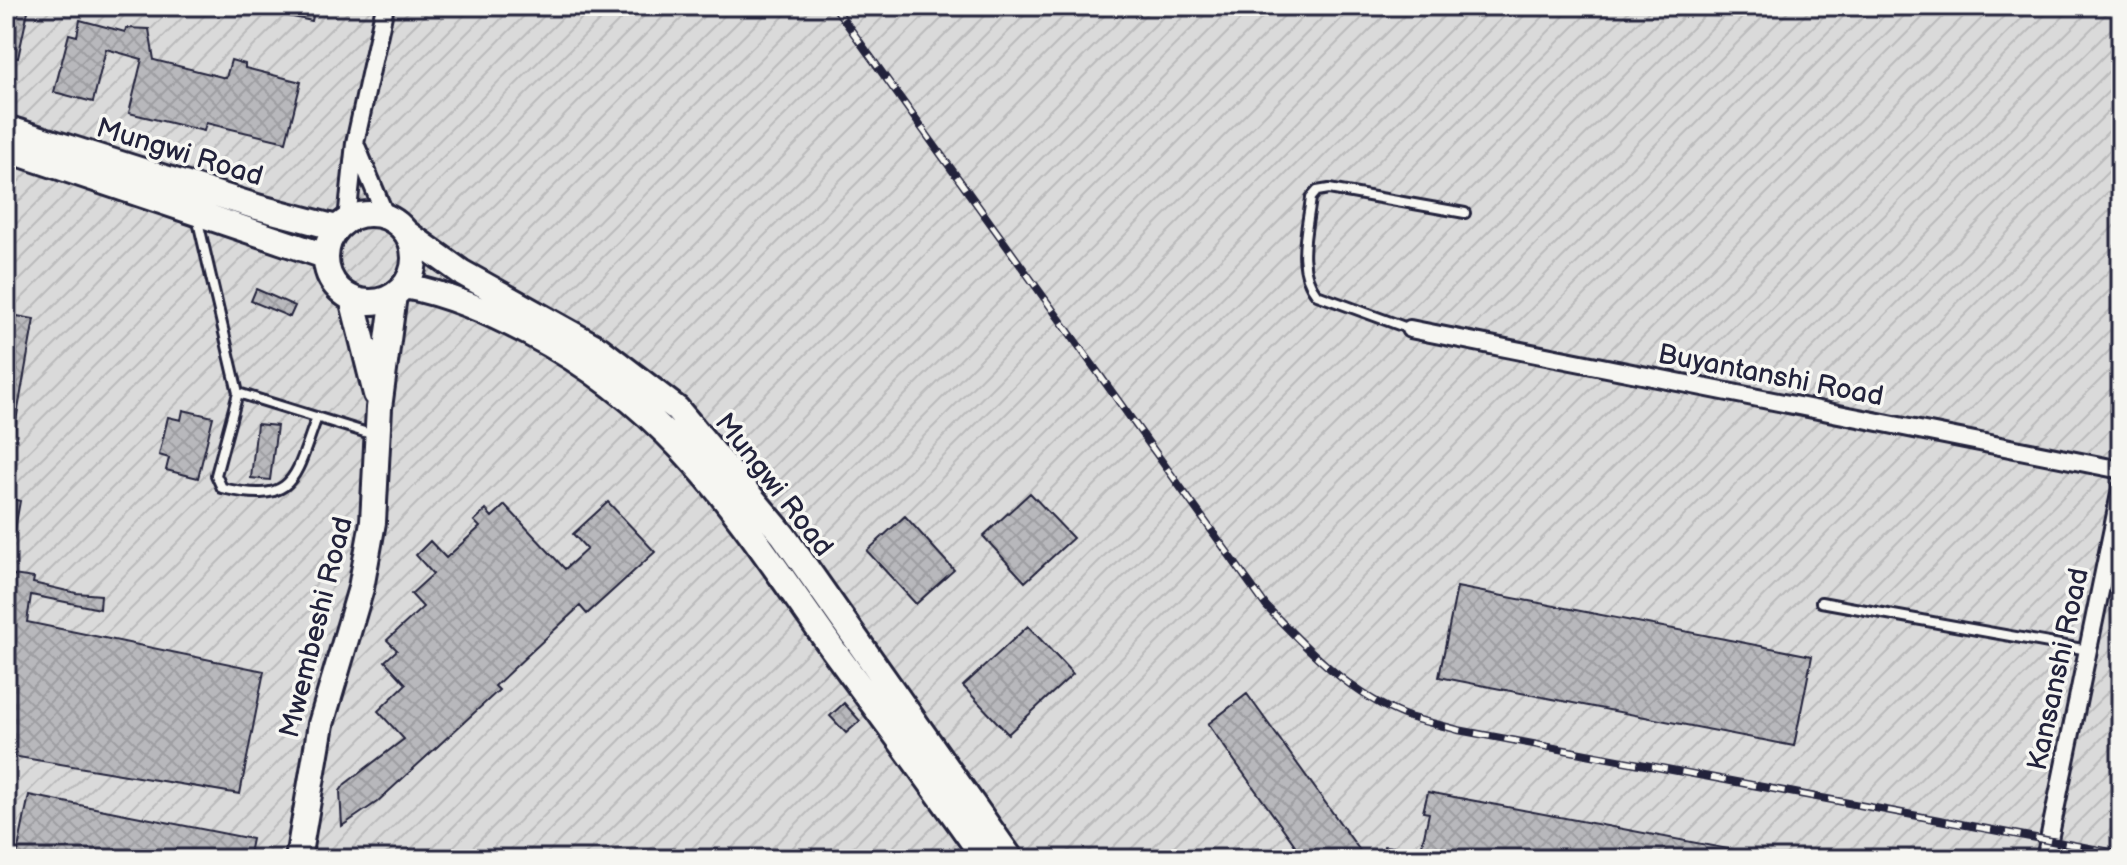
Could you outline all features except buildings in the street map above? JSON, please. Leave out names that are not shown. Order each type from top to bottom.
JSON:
[{"type":"main road","name":"Mungwi Road","points":[[6,128],[243,203],[342,224]]},
{"type":"main road","name":"Mungwi Road","points":[[6,149],[195,209],[325,256]]},
{"type":"main road","points":[[373,214],[386,217],[408,234],[414,255],[410,276],[399,290],[373,302],[352,298],[332,281],[325,256],[342,224],[373,214]]},
{"type":"main road","name":"Mungwi Road","points":[[408,234],[461,272],[599,349],[677,409],[783,535],[930,762],[985,859]]},
{"type":"main road","name":"Mungwi Road","points":[[399,290],[448,295],[515,326],[607,379],[642,407],[732,504],[930,762],[1011,859]]},
{"type":"main road","points":[[379,408],[399,290]]},
{"type":"main road","points":[[352,298],[379,408]]},
{"type":"main road","name":"Mwembeshi Road","points":[[298,859],[321,724],[361,588],[376,498],[379,408]]},
{"type":"street","points":[[342,224],[355,143],[385,6]]},
{"type":"street","points":[[355,143],[386,217]]},
{"type":"street","name":"Buyantanshi Road","points":[[1410,329],[2121,470]]},
{"type":"street","name":"Kansanshi Road","points":[[2045,859],[2121,489]]},
{"type":"lane","points":[[1410,329],[1317,295],[1303,269],[1311,198],[1317,191],[1329,189],[1465,213]]},
{"type":"lane","points":[[195,209],[238,393],[216,475],[222,488],[253,495],[279,491],[296,475],[317,417]]},
{"type":"lane","points":[[238,393],[378,436]]},
{"type":"lane","points":[[1821,602],[2088,650]]},
{"type":"shaded area","points":[[6,6],[2121,6],[2121,859],[6,859]]},
{"type":"railway","points":[[834,6],[1266,606],[1332,670],[1369,697],[1409,717],[1458,730],[2121,854]]}]
